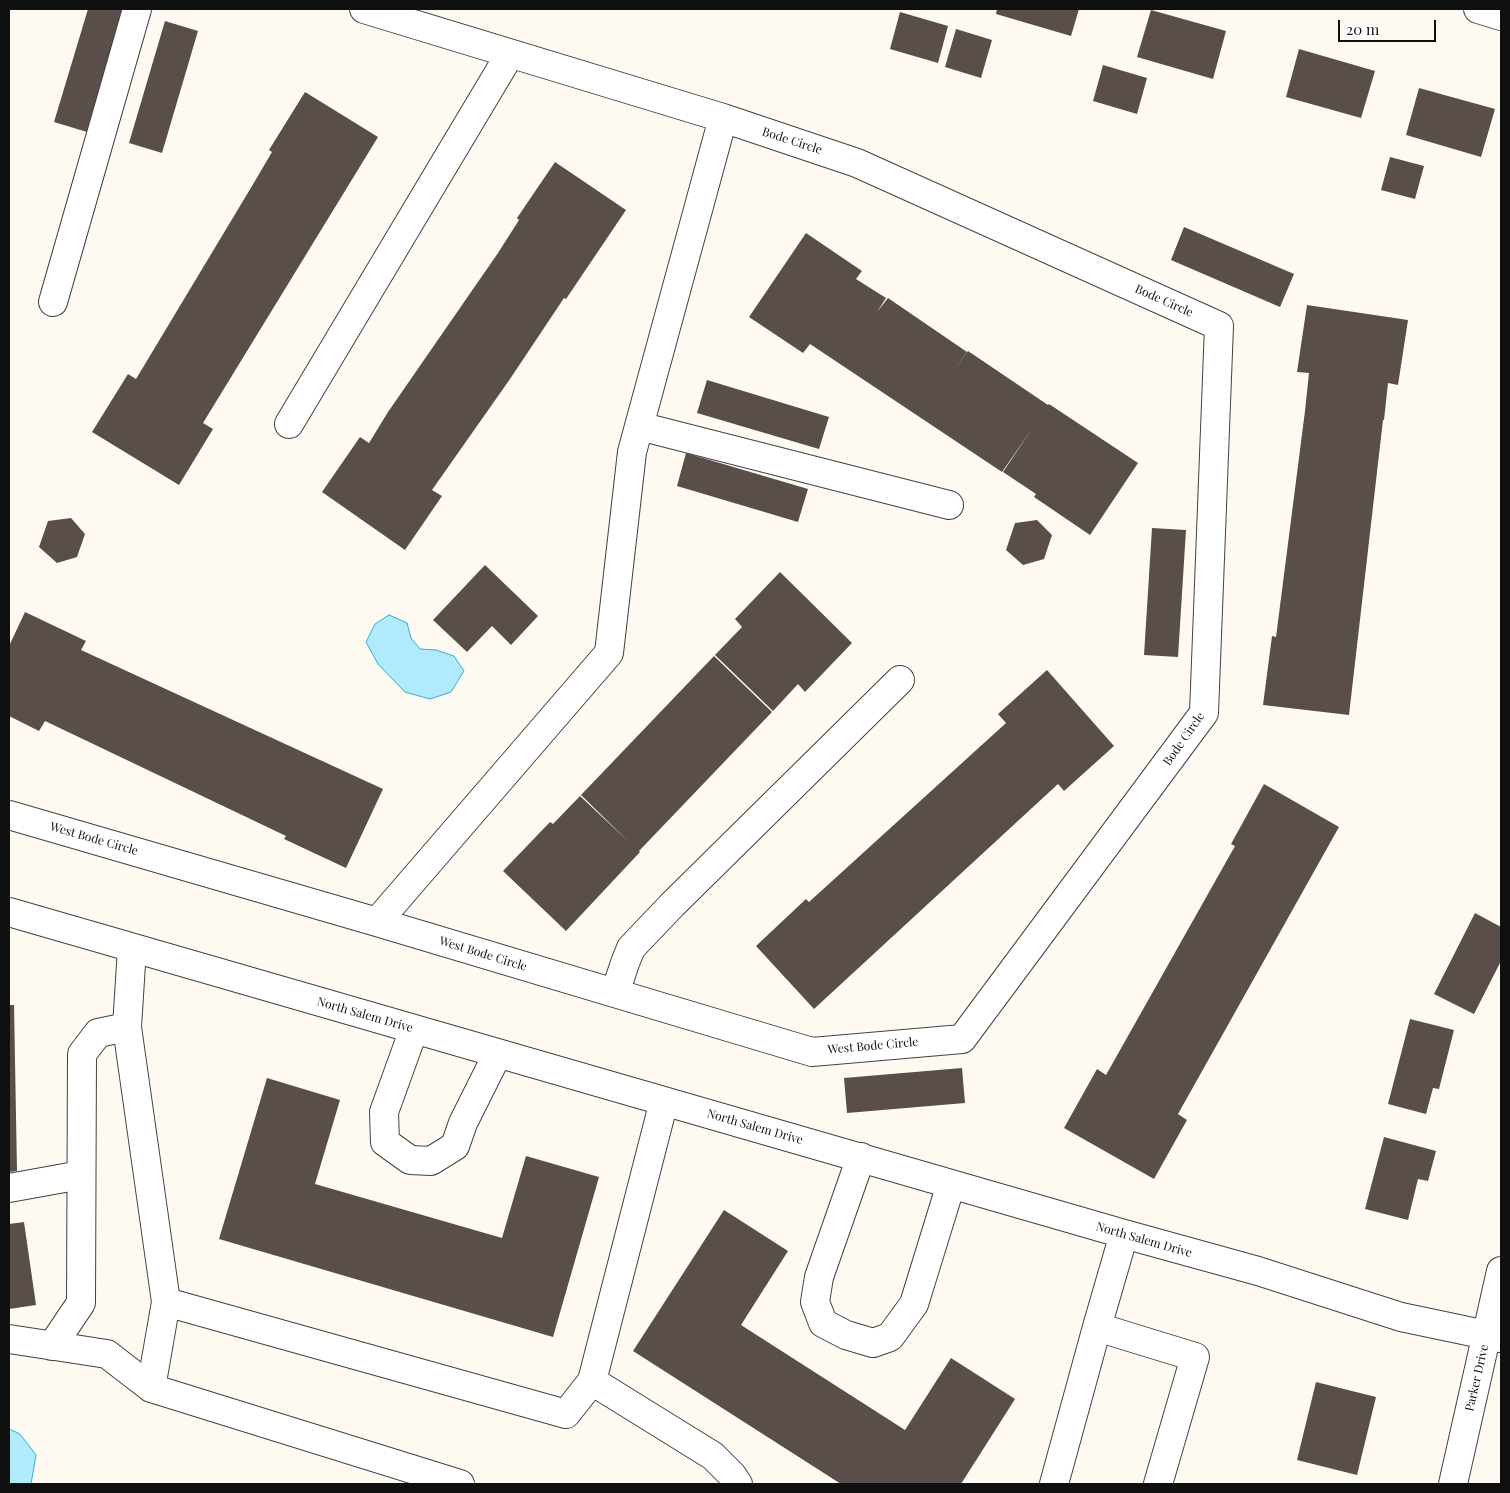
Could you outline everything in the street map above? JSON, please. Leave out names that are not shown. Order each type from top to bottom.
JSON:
[{"type":"street","points":[[53,302],[137,9]]},
{"type":"street","name":"Bode Circle","points":[[364,9],[723,118],[857,162],[1219,326],[1204,713],[962,1039]]},
{"type":"street","points":[[1478,9],[1501,16]]},
{"type":"street","points":[[289,424],[510,54]]},
{"type":"street","points":[[378,922],[609,654],[632,452],[723,118]]},
{"type":"street","points":[[639,426],[949,505]]},
{"type":"street","points":[[615,993],[624,963],[631,948],[900,680]]},
{"type":"street","name":"West Bode Circle","points":[[9,814],[812,1052],[962,1039]]},
{"type":"street","name":"North Salem Drive","points":[[9,912],[1258,1272],[1401,1318],[1494,1336]]},
{"type":"street","points":[[132,948],[127,1027],[166,1302],[150,1388]]},
{"type":"street","points":[[52,1346],[81,1303],[82,1054],[98,1033],[127,1027]]},
{"type":"street","points":[[414,1029],[384,1112],[385,1142],[410,1160],[431,1161],[455,1146],[463,1123],[498,1053]]},
{"type":"street","points":[[166,1302],[566,1414],[592,1381],[664,1101]]},
{"type":"street","points":[[861,1157],[819,1277],[815,1302],[823,1323],[846,1335],[873,1343],[890,1337],[914,1304],[951,1184]]},
{"type":"street","points":[[9,1188],[81,1175]]},
{"type":"street","points":[[1054,1484],[1124,1234]]},
{"type":"street","name":"Parker Drive","points":[[1453,1484],[1494,1336],[1501,1271]]},
{"type":"street","points":[[1097,1327],[1195,1357],[1158,1484]]},
{"type":"street","points":[[9,1339],[107,1354],[150,1388],[460,1484]]},
{"type":"street","points":[[592,1381],[713,1456],[732,1475],[738,1484]]},
{"type":"water","points":[[389,615],[407,623],[411,638],[420,649],[436,650],[454,656],[464,671],[451,692],[430,699],[405,692],[378,664],[366,642],[375,624]]},
{"type":"water","points":[[9,1429],[20,1434],[36,1455],[31,1484],[9,1484]]},
{"type":"building","points":[[88,9],[123,10],[87,132],[54,122]]},
{"type":"building","points":[[997,9],[1079,9],[1071,36],[996,14]]},
{"type":"building","points":[[1151,10],[1226,31],[1213,79],[1137,57]]},
{"type":"building","points":[[900,12],[948,26],[938,63],[890,49]]},
{"type":"building","points":[[165,21],[198,31],[162,153],[129,143]]},
{"type":"building","points":[[956,29],[992,40],[981,78],[945,67]]},
{"type":"building","points":[[1299,49],[1375,71],[1361,118],[1286,97]]},
{"type":"building","points":[[1103,65],[1147,78],[1137,114],[1093,101]]},
{"type":"building","points":[[1419,88],[1495,109],[1481,157],[1406,135]]},
{"type":"building","points":[[305,92],[378,137],[203,423],[213,429],[179,485],[92,432],[128,374],[136,379],[252,186],[272,152],[269,150]]},
{"type":"building","points":[[1390,157],[1424,166],[1415,199],[1381,190]]},
{"type":"building","points":[[555,162],[626,210],[432,490],[442,496],[405,550],[322,492],[360,437],[369,443],[388,412],[498,253],[519,220],[517,218]]},
{"type":"building","points":[[1184,227],[1294,274],[1280,307],[1171,260]]},
{"type":"building","points":[[806,233],[862,271],[856,279],[886,298],[877,312],[888,298],[967,352],[952,373],[968,351],[1138,463],[1090,535],[1034,497],[1036,494],[1003,472],[1032,429],[1002,472],[810,344],[803,353],[749,317]]},
{"type":"building","points":[[1307,305],[1408,320],[1398,385],[1388,383],[1384,420],[1373,419],[1383,420],[1349,715],[1263,705],[1272,636],[1276,637],[1305,411],[1309,373],[1297,372]]},
{"type":"building","points":[[707,380],[829,417],[819,449],[697,413]]},
{"type":"building","points":[[686,453],[808,489],[798,522],[677,486]]},
{"type":"building","points":[[71,518],[85,534],[77,557],[57,563],[39,547],[48,521]]},
{"type":"building","points":[[1037,520],[1052,535],[1044,559],[1023,565],[1006,550],[1015,523]]},
{"type":"building","points":[[1152,528],[1186,530],[1178,657],[1144,655]]},
{"type":"building","points":[[485,565],[538,616],[511,645],[492,626],[467,652],[433,620]]},
{"type":"building","points":[[780,572],[852,643],[805,692],[798,684],[773,711],[715,655],[742,627],[735,619]]},
{"type":"building","points":[[25,612],[86,641],[81,650],[383,789],[346,868],[284,839],[286,836],[45,721],[39,731],[9,716],[9,646]]},
{"type":"building","points":[[714,656],[772,712],[639,851],[566,931],[503,871],[550,822],[553,824],[580,796],[629,842],[581,795]]},
{"type":"building","points":[[1047,670],[1114,746],[1064,791],[1058,784],[814,1009],[756,946],[806,899],[809,902],[1006,723],[998,714]]},
{"type":"building","points":[[1264,784],[1339,827],[1178,1114],[1187,1120],[1154,1179],[1064,1128],[1097,1069],[1106,1075],[1235,846],[1231,844]]},
{"type":"building","points":[[1475,913],[1501,927],[1501,961],[1474,1014],[1434,994]]},
{"type":"building","points":[[9,1005],[14,1005],[17,1171],[9,1172]]},
{"type":"building","points":[[1410,1019],[1454,1030],[1439,1089],[1433,1088],[1426,1114],[1388,1104]]},
{"type":"building","points":[[962,1068],[965,1103],[847,1113],[844,1078]]},
{"type":"building","points":[[267,1078],[340,1100],[315,1184],[502,1238],[526,1156],[599,1177],[553,1337],[219,1239]]},
{"type":"building","points":[[1384,1137],[1436,1151],[1428,1181],[1418,1179],[1408,1220],[1365,1209]]},
{"type":"building","points":[[724,1210],[788,1251],[741,1325],[905,1430],[951,1358],[1015,1399],[961,1484],[841,1484],[633,1351]]},
{"type":"building","points":[[24,1222],[36,1305],[9,1309],[9,1224]]},
{"type":"building","points":[[1316,1382],[1376,1397],[1357,1475],[1297,1460]]}]
